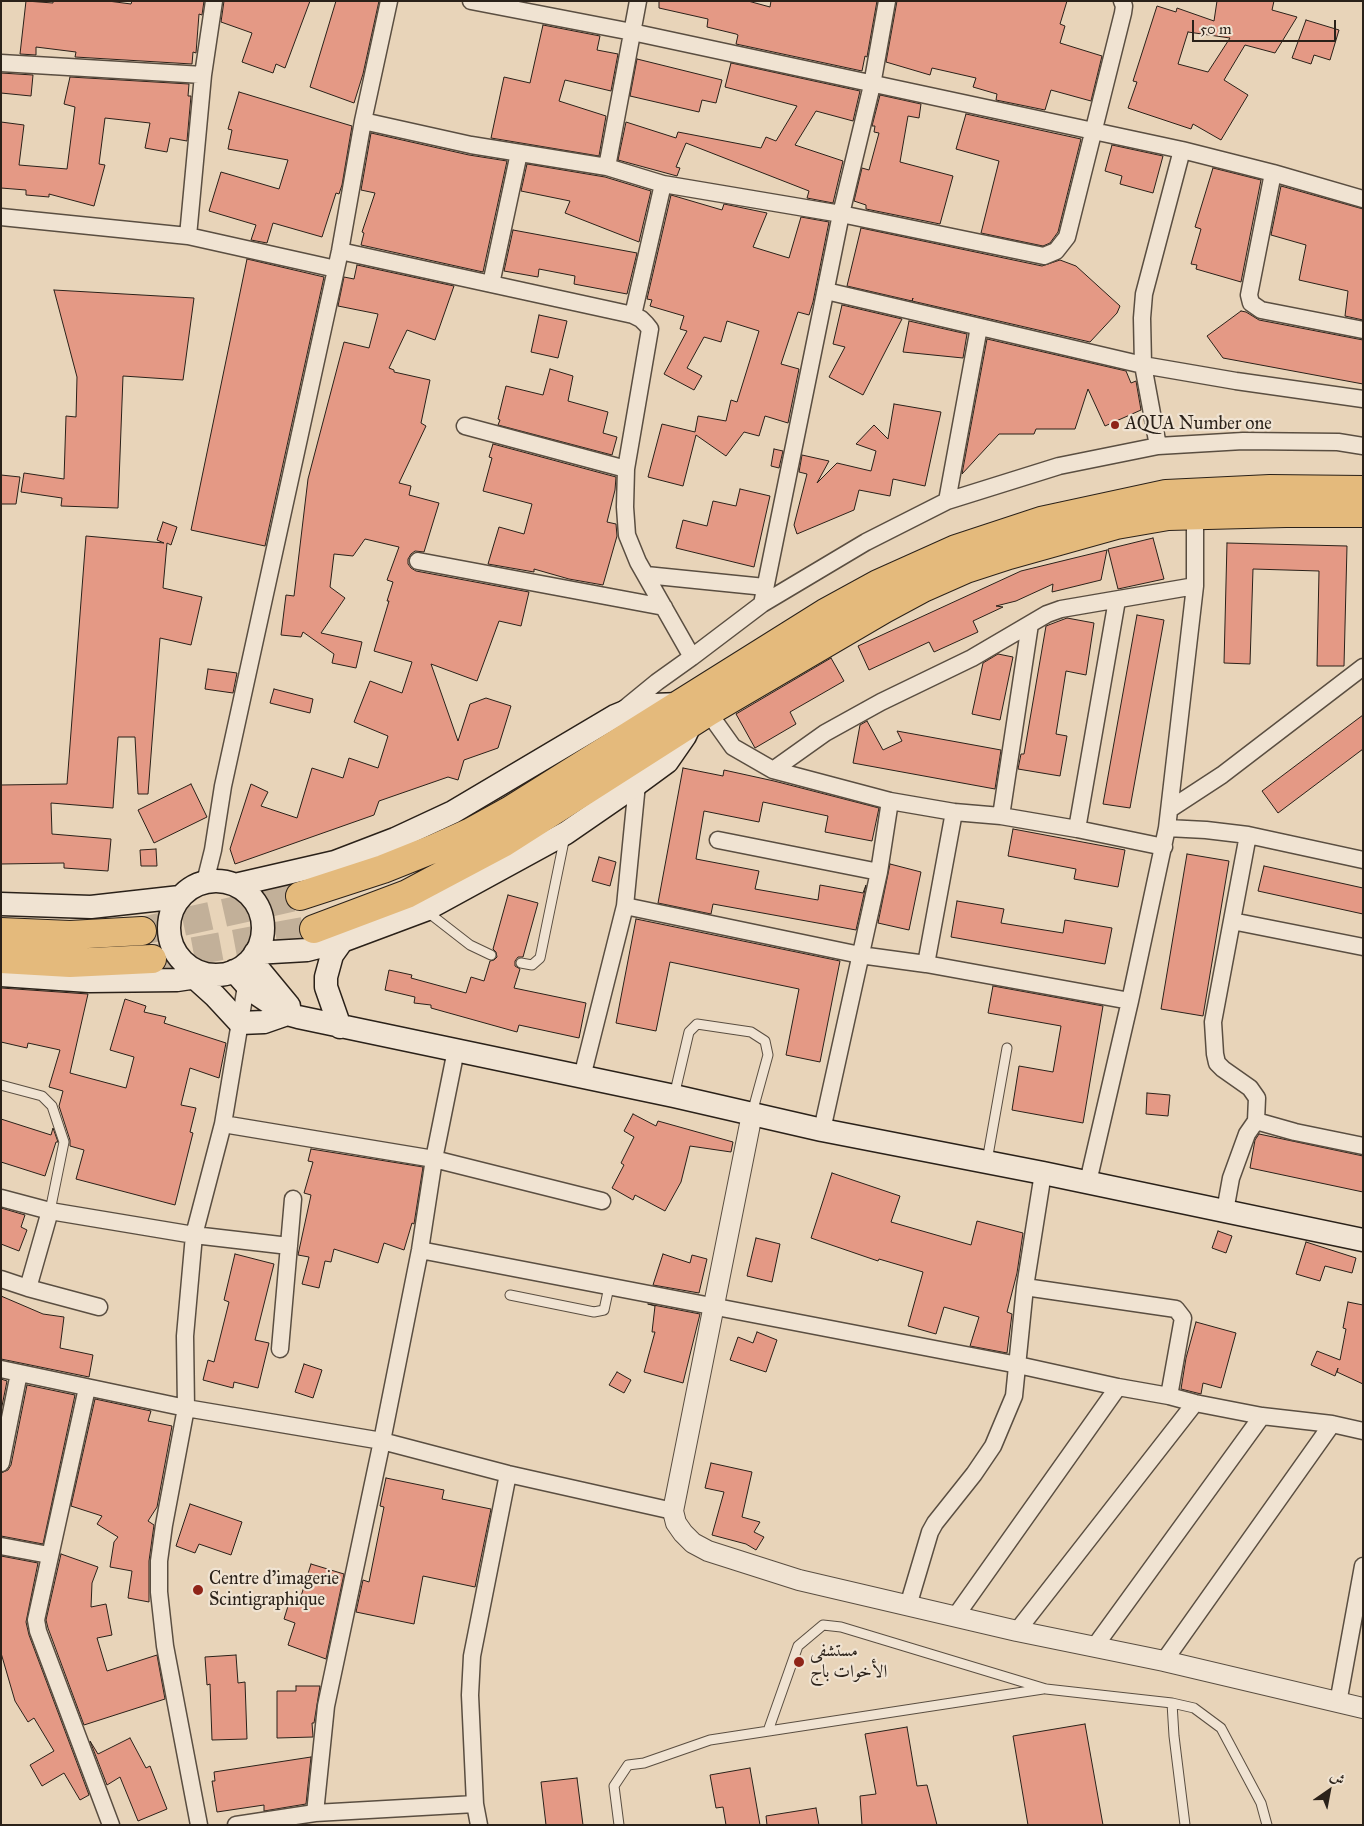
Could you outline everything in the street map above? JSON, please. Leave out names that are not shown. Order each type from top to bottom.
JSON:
[{"type":"highway","points":[[314,929],[407,894],[503,843],[693,713],[825,613],[878,584],[956,549],[1041,521],[1166,494],[1270,489],[1363,490]]},
{"type":"highway","points":[[300,896],[434,850],[471,832],[884,608],[966,569],[1116,525],[1168,516],[1195,514],[1363,513]]},
{"type":"highway","points":[[1,932],[70,935],[142,931]]},
{"type":"highway","points":[[1,959],[70,962],[152,959]]},
{"type":"main road","points":[[1,975],[89,981],[177,980],[222,974],[302,950],[342,941],[425,910],[566,833],[638,784],[671,757],[685,736],[693,713],[652,705],[632,709],[615,716],[453,812],[395,839],[335,862],[236,885]]},
{"type":"main road","points":[[246,967],[260,946],[262,936],[261,916],[258,906],[248,894],[236,885],[221,881],[205,882],[191,887],[180,897],[172,910],[168,924],[170,939],[176,953],[186,964],[202,976],[215,996],[240,1023],[264,1022],[292,1015],[340,1027],[674,1096],[822,1130],[1088,1182],[1363,1240]]},
{"type":"main road","points":[[1,904],[91,907],[180,897]]},
{"type":"main road","points":[[340,1027],[326,986],[326,978],[332,955],[342,941]]},
{"type":"main road","points":[[246,967],[292,1015]]},
{"type":"street","points":[[188,236],[203,75],[214,1]]},
{"type":"street","points":[[205,882],[213,850],[223,786],[340,251],[363,121],[390,1]]},
{"type":"street","points":[[471,1],[632,32],[1182,150],[1363,198]]},
{"type":"street","points":[[607,167],[638,1]]},
{"type":"street","points":[[762,604],[841,214],[872,85],[887,1]]},
{"type":"street","points":[[363,121],[519,153],[607,167],[663,184],[841,214],[1044,256],[1056,252],[1067,237],[1124,10],[1122,1]]},
{"type":"street","points":[[1,63],[203,75]]},
{"type":"street","points":[[1158,446],[1143,365],[1142,318],[1144,294],[1182,150]]},
{"type":"street","points":[[491,284],[519,153]]},
{"type":"street","points":[[1273,173],[1249,296],[1251,303],[1261,310],[1363,330]]},
{"type":"street","points":[[633,315],[663,184]]},
{"type":"street","points":[[1,217],[188,236],[336,269]]},
{"type":"street","points":[[340,251],[633,315],[641,319],[650,329],[626,469],[625,507],[627,534],[646,575],[692,657]]},
{"type":"street","points":[[826,290],[1143,365],[1363,400]]},
{"type":"street","points":[[947,501],[979,327]]},
{"type":"street","points":[[465,426],[626,469]]},
{"type":"street","points":[[615,716],[657,682],[762,604],[866,542],[947,501],[1059,466],[1158,446],[1242,440],[1338,442],[1363,446]]},
{"type":"street","points":[[1088,1182],[1130,1001],[1167,828],[1195,586],[1195,514]]},
{"type":"street","points":[[418,561],[664,607]]},
{"type":"street","points":[[646,575],[765,587]]},
{"type":"street","points":[[773,770],[825,733],[881,702],[972,658],[1047,614],[1195,586]]},
{"type":"street","points":[[1077,829],[1117,600]]},
{"type":"street","points":[[1001,816],[1030,624]]},
{"type":"street","points":[[1170,809],[1222,775],[1363,667]]},
{"type":"street","points":[[693,713],[732,747],[773,770],[890,801],[954,812],[1001,816],[1164,846]]},
{"type":"street","points":[[582,1077],[625,906],[638,784]]},
{"type":"street","points":[[822,1130],[879,872],[890,801]]},
{"type":"street","points":[[926,964],[954,812]]},
{"type":"street","points":[[1167,828],[1248,835],[1363,860]]},
{"type":"street","points":[[1225,1211],[1231,1178],[1247,1134],[1256,1121],[1257,1098],[1250,1088],[1217,1063],[1213,1022],[1248,835]]},
{"type":"street","points":[[718,840],[879,872]]},
{"type":"street","points":[[625,906],[860,955],[926,964],[1130,1001]]},
{"type":"street","points":[[1232,921],[1363,947]]},
{"type":"street","points":[[199,1825],[165,1646],[159,1592],[159,1561],[186,1408],[185,1336],[194,1234],[223,1124],[240,1023],[246,967]]},
{"type":"street","points":[[315,1813],[326,1706],[382,1442],[420,1250],[434,1159],[456,1050]]},
{"type":"street","points":[[752,1114],[715,1308],[673,1511],[676,1523],[682,1533],[693,1543],[708,1551],[799,1580],[1017,1631],[1164,1661],[1363,1708]]},
{"type":"street","points":[[1256,1121],[1295,1132],[1363,1146]]},
{"type":"street","points":[[223,1124],[434,1159],[602,1201]]},
{"type":"street","points":[[908,1606],[934,1523],[974,1474],[993,1446],[1014,1396],[1025,1288],[1043,1173]]},
{"type":"street","points":[[1,1198],[50,1211],[194,1234],[289,1246]]},
{"type":"street","points":[[280,1349],[293,1199]]},
{"type":"street","points":[[28,1288],[50,1211]]},
{"type":"street","points":[[420,1250],[1018,1365],[1169,1396],[1195,1404],[1262,1416],[1332,1424],[1363,1431]]},
{"type":"street","points":[[1,1279],[99,1307]]},
{"type":"street","points":[[1025,1288],[1176,1309],[1183,1318],[1169,1396]]},
{"type":"street","points":[[1,1369],[186,1408],[382,1442],[508,1474],[673,1511]]},
{"type":"street","points":[[1,1463],[19,1372]]},
{"type":"street","points":[[955,1617],[1118,1387]]},
{"type":"street","points":[[88,1388],[49,1555],[36,1620],[38,1631],[111,1825]]},
{"type":"street","points":[[1017,1631],[1195,1404]]},
{"type":"street","points":[[1095,1646],[1262,1416]]},
{"type":"street","points":[[1164,1661],[1332,1424]]},
{"type":"street","points":[[478,1825],[475,1804],[470,1695],[472,1656],[508,1474]]},
{"type":"street","points":[[1,1546],[49,1555]]},
{"type":"street","points":[[1338,1703],[1363,1566]]},
{"type":"street","points":[[236,1825],[315,1813],[475,1804]]},
{"type":"lane","points":[[521,963],[532,965],[540,958],[566,833]]},
{"type":"lane","points":[[425,910],[470,945],[491,955]]},
{"type":"lane","points":[[674,1096],[690,1032],[697,1024],[751,1032],[765,1041],[768,1055],[752,1114]]},
{"type":"lane","points":[[987,1162],[1007,1048]]},
{"type":"lane","points":[[1,1085],[42,1096],[52,1106],[64,1142],[50,1211]]},
{"type":"lane","points":[[510,1295],[594,1312],[604,1310],[609,1287]]},
{"type":"lane","points":[[768,1731],[798,1646],[823,1625],[840,1627],[1046,1689],[1172,1702],[1194,1708],[1222,1728],[1260,1803],[1267,1825]]},
{"type":"lane","points":[[620,1825],[614,1786],[628,1765],[644,1762],[710,1740],[1046,1689]]},
{"type":"lane","points":[[1172,1702],[1174,1736],[1185,1825]]},
{"type":"building","points":[[26,1],[53,3],[53,1],[108,1],[131,4],[132,1],[204,1],[202,15],[199,14],[196,53],[193,52],[192,64],[75,57],[76,52],[36,47],[36,55],[20,54]]},
{"type":"building","points":[[224,1],[310,1],[285,68],[276,64],[273,73],[242,62],[252,33],[221,22]]},
{"type":"building","points":[[336,1],[379,1],[363,74],[354,103],[310,87]]},
{"type":"building","points":[[659,1],[748,1],[770,7],[771,1],[877,1],[867,57],[865,56],[862,71],[736,44],[738,35],[707,27],[708,19],[659,8]]},
{"type":"building","points":[[897,1],[1067,1],[1060,24],[1065,26],[1060,43],[1102,56],[1091,101],[1051,90],[1045,110],[996,100],[997,94],[973,87],[976,78],[932,68],[930,75],[886,62]]},
{"type":"building","points":[[1217,1],[1274,1],[1272,10],[1297,17],[1275,53],[1245,45],[1224,80],[1248,95],[1221,140],[1193,124],[1191,129],[1128,108],[1137,82],[1133,81],[1157,6],[1176,12],[1177,8],[1214,21]],"holes":[[[1188,32],[1230,38],[1208,72],[1178,64]]]},
{"type":"building","points":[[1306,20],[1339,30],[1330,60],[1314,55],[1311,64],[1292,58]]},
{"type":"building","points":[[543,25],[600,36],[597,50],[618,54],[611,91],[565,80],[559,101],[606,116],[599,156],[491,138],[504,77],[530,83]]},
{"type":"building","points":[[637,59],[722,80],[716,103],[702,100],[699,112],[630,96]]},
{"type":"building","points":[[731,63],[860,91],[853,121],[816,111],[795,145],[843,161],[833,203],[807,198],[809,191],[686,143],[676,167],[680,168],[677,176],[618,160],[626,122],[676,138],[678,132],[761,148],[766,137],[776,141],[797,106],[725,87]]},
{"type":"building","points":[[1,73],[33,75],[31,96],[1,93]]},
{"type":"building","points":[[70,77],[189,84],[188,96],[191,96],[187,141],[170,138],[167,152],[145,148],[150,123],[105,118],[99,164],[105,165],[94,206],[49,194],[49,197],[26,195],[26,190],[1,188],[1,122],[24,125],[19,165],[67,169],[75,107],[64,104]]},
{"type":"building","points":[[239,92],[352,126],[342,185],[339,194],[336,193],[322,237],[273,223],[267,243],[251,240],[256,225],[209,211],[221,172],[279,189],[288,160],[228,149],[232,130],[228,129]]},
{"type":"building","points":[[880,95],[921,104],[919,118],[908,116],[900,162],[953,176],[940,224],[866,209],[866,205],[854,201],[862,168],[869,170],[879,133],[874,132],[875,126],[872,126]]},
{"type":"building","points":[[966,114],[1081,139],[1058,232],[1050,243],[1043,246],[981,233],[999,161],[956,149]]},
{"type":"building","points":[[371,133],[469,155],[507,161],[483,272],[361,245],[364,233],[362,232],[375,193],[361,190]]},
{"type":"building","points":[[1112,145],[1163,156],[1153,193],[1120,184],[1122,176],[1105,171]]},
{"type":"building","points":[[527,164],[605,177],[651,191],[639,242],[565,213],[570,201],[521,191]]},
{"type":"building","points":[[1213,168],[1261,180],[1241,282],[1196,269],[1197,265],[1191,264],[1201,229],[1195,227]]},
{"type":"building","points":[[1281,186],[1363,209],[1363,320],[1345,316],[1348,291],[1299,280],[1306,245],[1271,235]]},
{"type":"building","points":[[671,195],[722,210],[724,204],[767,213],[753,247],[789,258],[801,217],[829,222],[809,315],[798,312],[781,364],[799,369],[788,423],[765,416],[759,436],[744,432],[726,456],[696,435],[683,486],[648,477],[662,424],[695,432],[698,416],[726,421],[731,400],[737,402],[759,331],[727,321],[721,342],[704,337],[687,368],[702,376],[694,390],[664,374],[687,331],[680,329],[684,316],[650,306],[652,300],[647,299]]},
{"type":"building","points":[[861,228],[1042,266],[1060,260],[1076,266],[1120,306],[1117,313],[1090,342],[847,286]]},
{"type":"building","points":[[513,230],[637,253],[627,294],[574,284],[575,276],[539,269],[538,277],[504,271]]},
{"type":"building","points":[[247,259],[324,277],[265,546],[191,530]]},
{"type":"building","points":[[357,265],[454,286],[435,340],[407,330],[389,368],[394,370],[394,372],[430,380],[421,423],[426,426],[399,483],[411,486],[409,495],[439,503],[424,552],[415,551],[411,554],[408,564],[416,571],[529,592],[521,626],[499,621],[477,681],[431,664],[458,741],[470,704],[486,698],[511,706],[498,748],[464,760],[458,780],[448,777],[379,801],[374,815],[235,864],[230,849],[251,784],[268,792],[261,806],[297,818],[312,768],[343,778],[349,758],[378,768],[388,736],[354,722],[370,681],[402,693],[412,662],[374,651],[393,582],[387,580],[399,547],[365,539],[353,556],[334,554],[330,587],[345,598],[321,633],[362,642],[356,668],[332,663],[334,654],[303,632],[301,637],[281,635],[286,595],[294,596],[308,479],[344,342],[369,348],[378,314],[338,306],[344,277],[354,279]]},
{"type":"building","points":[[54,290],[194,298],[183,380],[123,376],[118,508],[61,506],[62,498],[21,492],[24,473],[64,479],[66,416],[76,417],[77,377]]},
{"type":"building","points":[[842,305],[902,319],[863,395],[829,377],[845,347],[833,344]]},
{"type":"building","points":[[1241,311],[1259,320],[1363,340],[1363,384],[1223,358],[1207,336]]},
{"type":"building","points":[[539,315],[567,321],[558,358],[531,352]]},
{"type":"building","points":[[909,321],[967,334],[963,358],[903,352]]},
{"type":"building","points":[[987,339],[1126,371],[1131,383],[1136,381],[1141,410],[1105,426],[1088,389],[1075,429],[1036,429],[1034,434],[999,434],[962,474]]},
{"type":"building","points":[[550,369],[573,376],[568,401],[608,412],[603,433],[617,437],[612,455],[498,425],[506,386],[543,395]]},
{"type":"building","points":[[894,404],[941,412],[925,486],[893,479],[890,496],[859,490],[854,510],[797,534],[794,525],[807,474],[799,472],[802,455],[829,461],[817,483],[837,463],[871,471],[876,451],[856,444],[874,425],[888,439]]},
{"type":"building","points":[[493,444],[616,477],[615,490],[607,522],[616,524],[617,536],[603,585],[569,579],[534,569],[534,572],[488,564],[499,527],[524,534],[532,504],[483,491],[492,458],[489,457]]},
{"type":"building","points":[[774,449],[783,451],[779,468],[771,466]]},
{"type":"building","points":[[1,475],[20,477],[16,504],[1,504]]},
{"type":"building","points":[[740,489],[770,496],[754,567],[676,548],[683,520],[707,526],[713,501],[736,506]]},
{"type":"building","points":[[163,522],[177,527],[171,545],[167,543],[163,588],[202,597],[191,645],[160,638],[148,794],[138,794],[135,737],[118,737],[113,808],[51,803],[52,834],[111,839],[108,871],[64,868],[64,863],[1,864],[1,785],[67,784],[86,536],[164,543],[157,540]]},
{"type":"building","points":[[1153,538],[1164,579],[1118,589],[1108,549]]},
{"type":"building","points":[[1227,543],[1347,546],[1344,666],[1317,666],[1319,571],[1253,569],[1250,664],[1224,663]]},
{"type":"building","points":[[1107,550],[1101,580],[1052,592],[1053,584],[1016,601],[996,606],[1003,607],[973,621],[978,632],[934,652],[929,642],[869,670],[858,646],[1021,571]]},
{"type":"building","points":[[1137,615],[1164,620],[1130,808],[1103,804]]},
{"type":"building","points":[[1067,618],[1094,623],[1086,675],[1066,671],[1056,734],[1067,736],[1060,776],[1018,769],[1021,754],[1024,754],[1046,626]]},
{"type":"building","points":[[998,654],[1013,657],[1000,720],[972,714],[983,663]]},
{"type":"building","points":[[831,658],[844,681],[790,712],[796,724],[755,748],[736,714]]},
{"type":"building","points":[[208,669],[237,673],[233,693],[205,689]]},
{"type":"building","points":[[274,689],[313,699],[310,713],[270,703]]},
{"type":"building","points":[[1363,715],[1363,749],[1278,813],[1262,791]]},
{"type":"building","points":[[867,721],[883,750],[902,741],[897,731],[1001,750],[995,789],[853,763],[860,725]]},
{"type":"building","points":[[683,768],[723,776],[724,770],[879,808],[872,841],[825,832],[828,816],[763,802],[759,822],[704,811],[696,859],[759,871],[755,889],[818,900],[820,885],[863,893],[866,885],[856,930],[713,904],[711,914],[658,903]]},
{"type":"building","points":[[191,784],[207,817],[154,843],[138,810]]},
{"type":"building","points":[[1013,829],[1125,850],[1118,887],[1074,879],[1076,869],[1008,856]]},
{"type":"building","points":[[156,849],[157,866],[141,866],[140,850]]},
{"type":"building","points":[[1187,854],[1229,861],[1203,1016],[1161,1009]]},
{"type":"building","points":[[599,857],[616,862],[610,886],[592,881]]},
{"type":"building","points":[[890,864],[921,872],[909,930],[878,923]]},
{"type":"building","points":[[1264,866],[1363,888],[1363,914],[1258,891]]},
{"type":"building","points":[[508,895],[538,903],[523,957],[518,957],[515,961],[515,966],[520,969],[514,988],[586,1003],[579,1038],[519,1025],[517,1032],[431,1008],[431,1005],[414,1003],[415,997],[385,990],[389,970],[412,975],[411,978],[466,993],[471,977],[484,981],[490,961],[497,957],[493,949]]},
{"type":"building","points":[[957,901],[1004,909],[1001,923],[1063,933],[1065,920],[1112,928],[1105,964],[951,937]]},
{"type":"building","points":[[636,919],[840,961],[820,1062],[786,1055],[799,989],[670,962],[656,1031],[616,1023]]},
{"type":"building","points":[[993,986],[1103,1006],[1083,1123],[1012,1110],[1019,1066],[1053,1072],[1061,1026],[988,1013]]},
{"type":"building","points":[[1,988],[88,994],[70,1073],[126,1088],[134,1057],[110,1050],[125,999],[146,1006],[144,1012],[166,1017],[164,1023],[226,1043],[219,1078],[190,1068],[181,1105],[196,1108],[190,1132],[193,1133],[175,1205],[76,1179],[84,1150],[70,1146],[70,1140],[59,1106],[63,1091],[49,1087],[60,1050],[28,1043],[27,1048],[1,1042]]},
{"type":"building","points":[[1147,1093],[1170,1095],[1168,1116],[1146,1114]]},
{"type":"building","points":[[633,1114],[656,1126],[658,1121],[733,1142],[731,1152],[690,1146],[681,1182],[665,1211],[635,1195],[633,1200],[612,1188],[624,1165],[621,1163],[634,1137],[624,1131]]},
{"type":"building","points":[[1,1119],[51,1135],[53,1128],[58,1142],[56,1142],[45,1176],[1,1162]]},
{"type":"building","points":[[1259,1134],[1363,1156],[1363,1192],[1250,1168],[1255,1140]]},
{"type":"building","points":[[311,1149],[423,1167],[414,1224],[412,1223],[404,1250],[384,1243],[378,1263],[334,1249],[331,1262],[325,1261],[319,1288],[302,1284],[309,1257],[298,1255],[311,1195],[304,1193],[313,1162],[308,1161]]},
{"type":"building","points":[[832,1173],[900,1196],[891,1222],[971,1245],[977,1221],[1023,1233],[1017,1273],[1007,1312],[1012,1314],[1007,1353],[970,1346],[979,1317],[944,1307],[936,1334],[908,1326],[923,1272],[879,1259],[878,1261],[811,1238]]},
{"type":"building","points":[[1,1208],[25,1215],[21,1227],[27,1230],[19,1251],[1,1244]]},
{"type":"building","points":[[1218,1231],[1232,1236],[1226,1253],[1212,1248]]},
{"type":"building","points":[[756,1238],[780,1244],[772,1282],[747,1276]]},
{"type":"building","points":[[1306,1242],[1356,1258],[1352,1273],[1325,1266],[1320,1281],[1296,1274]]},
{"type":"building","points":[[235,1254],[274,1264],[255,1340],[269,1343],[258,1388],[234,1382],[233,1388],[203,1380],[208,1360],[214,1362],[229,1302],[224,1300]]},
{"type":"building","points":[[663,1254],[690,1263],[692,1255],[707,1259],[699,1293],[653,1285]]},
{"type":"building","points":[[1,1296],[43,1314],[64,1317],[60,1348],[93,1355],[89,1377],[1,1359]]},
{"type":"building","points":[[1348,1302],[1363,1305],[1363,1384],[1337,1372],[1338,1368],[1335,1376],[1311,1365],[1317,1351],[1340,1360],[1346,1329],[1343,1328]]},
{"type":"building","points":[[648,1304],[700,1314],[683,1383],[644,1372],[655,1332],[652,1332],[655,1306]]},
{"type":"building","points":[[1196,1322],[1236,1333],[1221,1388],[1203,1383],[1201,1394],[1181,1389],[1186,1358]]},
{"type":"building","points":[[757,1332],[777,1340],[766,1372],[730,1360],[738,1337],[753,1343]]},
{"type":"building","points":[[304,1364],[322,1370],[313,1398],[295,1392]]},
{"type":"building","points":[[617,1372],[631,1380],[624,1393],[609,1385]]},
{"type":"building","points":[[1,1379],[7,1381],[1,1411]]},
{"type":"building","points":[[27,1385],[75,1395],[43,1544],[1,1536],[1,1473],[8,1470],[11,1465]]},
{"type":"building","points":[[95,1399],[151,1411],[148,1421],[172,1426],[157,1507],[148,1521],[154,1525],[149,1561],[149,1602],[128,1598],[132,1571],[110,1567],[114,1542],[118,1537],[97,1524],[102,1516],[71,1506]]},
{"type":"building","points":[[711,1463],[752,1472],[742,1517],[760,1522],[754,1532],[764,1537],[756,1550],[746,1544],[712,1535],[724,1492],[705,1488]]},
{"type":"building","points":[[386,1478],[444,1490],[442,1499],[491,1509],[475,1587],[423,1576],[414,1624],[356,1612],[363,1580],[369,1582],[384,1507],[380,1506]]},
{"type":"building","points":[[190,1504],[242,1522],[231,1555],[199,1544],[195,1553],[176,1546]]},
{"type":"building","points":[[61,1554],[98,1567],[92,1583],[91,1607],[106,1604],[112,1635],[97,1638],[107,1671],[157,1655],[165,1699],[84,1725],[46,1620]]},
{"type":"building","points":[[1,1556],[38,1563],[26,1622],[29,1635],[89,1795],[80,1800],[64,1773],[42,1786],[30,1765],[54,1751],[34,1718],[28,1722],[15,1701],[1,1653]]},
{"type":"building","points":[[311,1564],[344,1574],[326,1659],[288,1645],[295,1623],[284,1619],[289,1603],[298,1606]]},
{"type":"building","points":[[236,1655],[238,1683],[245,1682],[247,1739],[212,1740],[210,1684],[207,1685],[205,1657]]},
{"type":"building","points":[[296,1686],[320,1686],[314,1723],[312,1723],[313,1737],[277,1738],[277,1691],[296,1691]]},
{"type":"building","points":[[1085,1724],[1103,1825],[1028,1825],[1013,1736]]},
{"type":"building","points":[[907,1727],[917,1786],[927,1785],[937,1825],[862,1825],[860,1796],[876,1794],[865,1734]]},
{"type":"building","points":[[130,1738],[146,1768],[150,1766],[167,1809],[138,1821],[120,1777],[107,1785],[90,1741],[98,1754]]},
{"type":"building","points":[[311,1757],[306,1804],[264,1811],[264,1805],[217,1812],[212,1781],[215,1781],[214,1772]]},
{"type":"building","points":[[750,1768],[760,1825],[726,1825],[723,1807],[716,1808],[710,1775]]},
{"type":"building","points":[[577,1778],[583,1825],[546,1825],[541,1782]]},
{"type":"building","points":[[816,1808],[819,1825],[767,1825],[766,1816]]},
{"type":"tunnel","points":[[142,931],[300,896]]},
{"type":"tunnel","points":[[152,959],[314,929]]},
{"type":"place","name":"AQUA Number one","points":[[1115,425]]},
{"type":"place","name":"Centre d'imagerie Scintigraphique","points":[[198,1590]]},
{"type":"place","name":"مستشفى الأخوات باج","points":[[799,1662]]}]
